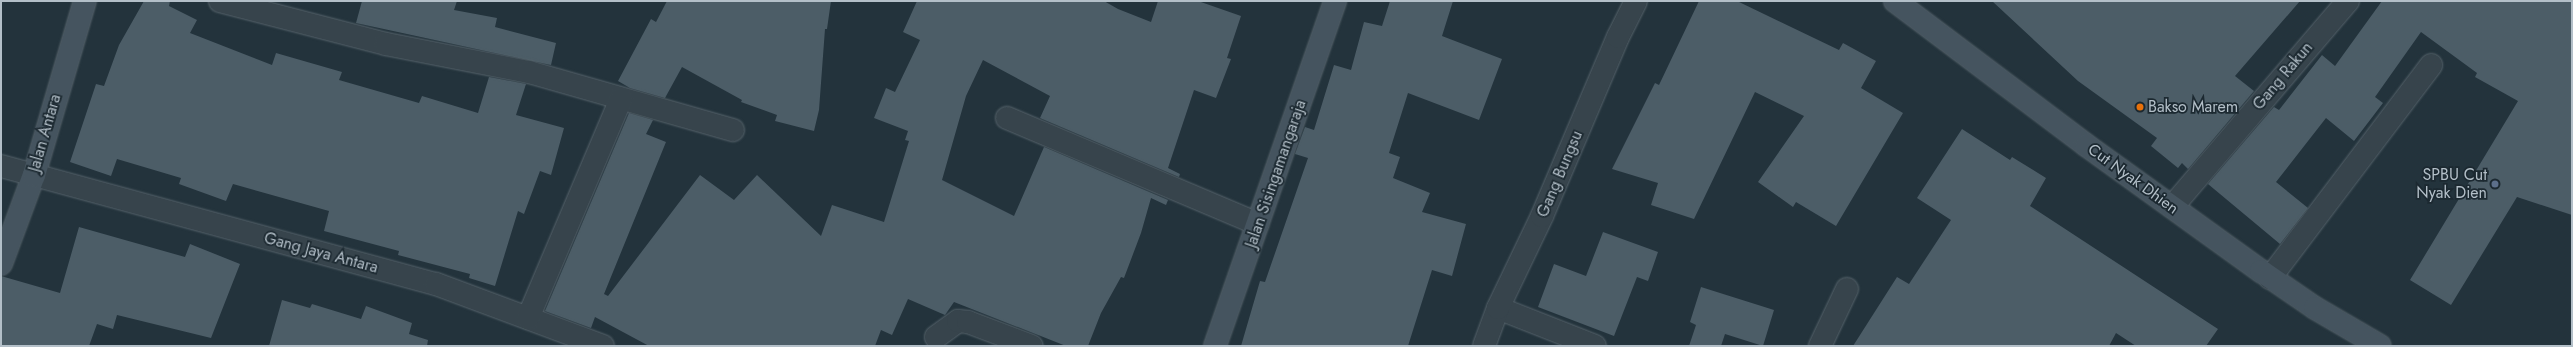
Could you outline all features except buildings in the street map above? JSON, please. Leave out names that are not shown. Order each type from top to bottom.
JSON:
[{"type":"main road","name":"Jalan Antara","points":[[1,264],[34,175],[85,1]]},
{"type":"main road","name":"Jalan Sisingamangaraja","points":[[1215,346],[1335,1]]},
{"type":"main road","name":"Cut Nyak Dhien","points":[[1895,1],[2270,278],[2369,344]]},
{"type":"street","points":[[220,1],[386,44],[529,72],[733,130]]},
{"type":"street","name":"Gang Bungsu","points":[[1484,346],[1498,308],[1542,216],[1618,37],[1636,1]]},
{"type":"street","name":"Gang Rakun","points":[[2172,207],[2348,1]]},
{"type":"street","points":[[2270,278],[2431,65]]},
{"type":"street","points":[[528,318],[621,99]]},
{"type":"street","points":[[1007,118],[1258,224]]},
{"type":"street","name":"Gang Jaya Antara","points":[[1,166],[436,284],[603,346]]},
{"type":"street","points":[[1820,346],[1847,289]]},
{"type":"street","points":[[1498,308],[1595,346]]},
{"type":"street","points":[[936,337],[958,321],[968,322],[1032,346]]},
{"type":"place","name":"Bakso Marem","points":[[2140,107]]},
{"type":"place","name":"SPBU Cut Nyak Dien","points":[[2495,184]]}]
